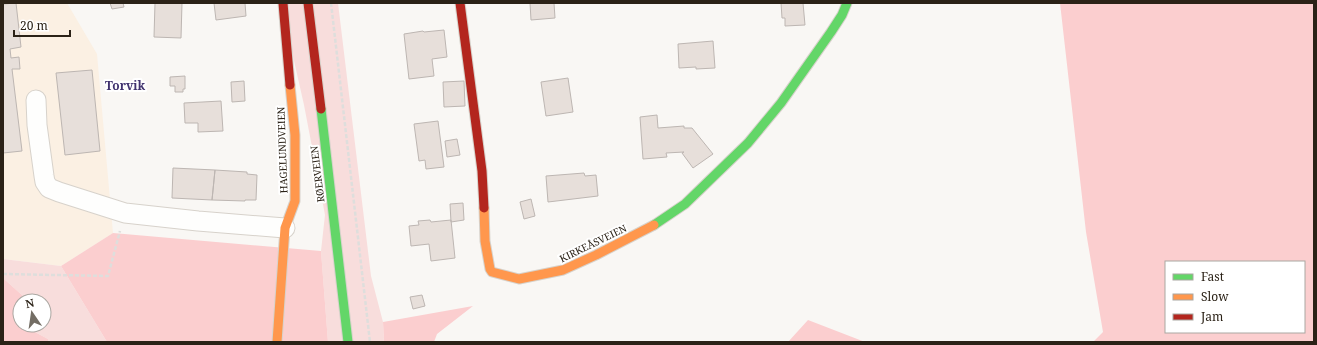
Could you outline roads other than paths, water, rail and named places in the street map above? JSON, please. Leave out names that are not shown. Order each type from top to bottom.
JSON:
[{"type":"street","name":"HAGELUNDVEIEN","points":[[277,342],[285,228],[295,201],[295,135],[283,3]]},
{"type":"street","name":"RØERVEIEN","points":[[308,3],[348,342]]},
{"type":"street","name":"KIRKEÅSVEIEN","points":[[460,3],[482,171],[485,241],[490,269],[492,272],[519,279],[563,270],[596,255],[655,224],[684,204],[748,143],[781,103],[831,32],[842,15],[847,3]]},
{"type":"street","points":[[36,100],[37,125],[44,176],[45,182],[49,188],[125,213],[285,228]]},
{"type":"district","name":"Torvik","points":[[125,86]]}]
